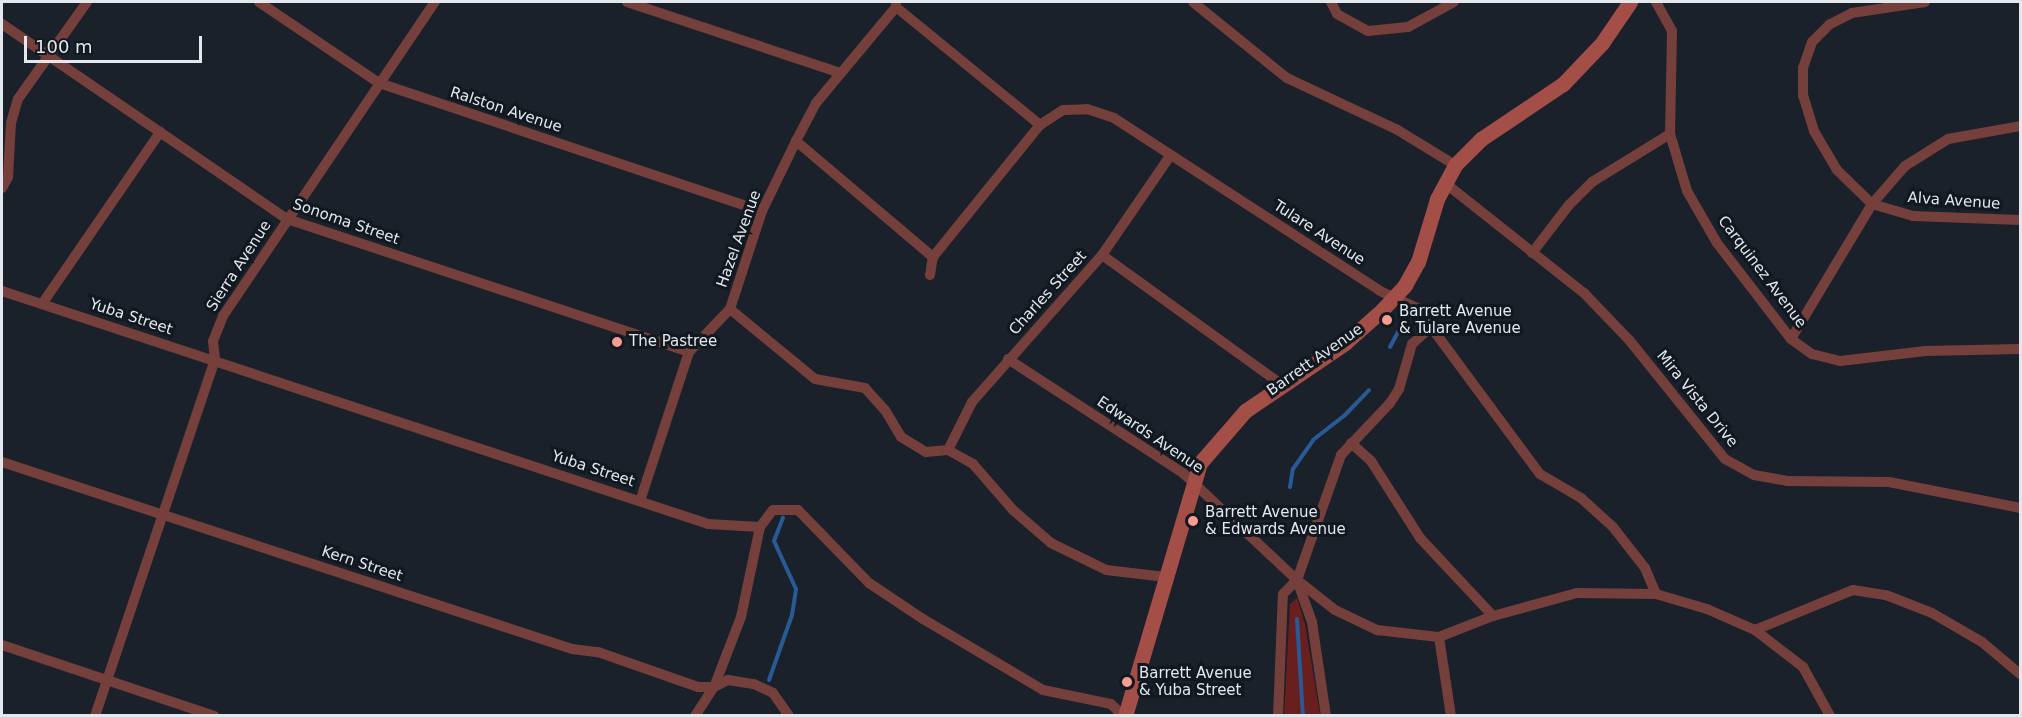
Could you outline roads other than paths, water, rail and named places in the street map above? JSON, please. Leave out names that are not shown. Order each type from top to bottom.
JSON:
[{"type":"street","points":[[2,188],[8,177],[11,123],[18,99],[87,2]]},
{"type":"street","name":"Ralston Avenue","points":[[259,2],[379,83],[762,212]]},
{"type":"street","name":"Sierra Avenue","points":[[94,716],[215,360],[213,341],[222,316],[435,2]]},
{"type":"street","points":[[627,2],[840,73]]},
{"type":"street","points":[[1192,2],[1287,78],[1396,129],[1455,165]]},
{"type":"street","points":[[1331,2],[1337,14],[1368,31],[1408,27],[1454,2]]},
{"type":"street","name":"Barrett Avenue","points":[[1124,716],[1166,577],[1192,480],[1228,428],[1281,384],[1345,343],[1394,296],[1418,262],[1445,183],[1455,165],[1481,139],[1563,84],[1602,43],[1630,2]]},
{"type":"street","name":"Carquinez Avenue","points":[[1656,2],[1672,31],[1670,134],[1687,191],[1717,243],[1791,339],[1812,354],[1840,361],[1924,351],[2020,349]]},
{"type":"street","name":"Alva Avenue","points":[[1925,2],[1852,13],[1830,24],[1812,42],[1803,68],[1803,95],[1814,131],[1837,170],[1872,204],[1913,216],[2020,220]]},
{"type":"street","points":[[896,4],[1040,125],[933,257],[930,275]]},
{"type":"street","name":"Hazel Avenue","points":[[640,501],[689,352],[730,309],[762,212],[796,141],[816,103],[896,4]]},
{"type":"street","name":"Sonoma Street","points":[[2,24],[287,219],[689,352]]},
{"type":"street","name":"Tulare Avenue","points":[[1040,125],[1063,110],[1087,109],[1114,117],[1170,156],[1394,296],[1417,308],[1540,474],[1581,498],[1613,527],[1645,568],[1656,594]]},
{"type":"street","points":[[1791,339],[1872,204],[1905,166],[1948,139],[2020,126]]},
{"type":"street","points":[[42,304],[160,132]]},
{"type":"street","points":[[1532,253],[1569,205],[1592,182],[1670,134]]},
{"type":"street","points":[[796,141],[933,257]]},
{"type":"street","name":"Charles Street","points":[[948,450],[972,402],[1102,255],[1170,156]]},
{"type":"street","name":"Mira Vista Drive","points":[[1445,183],[1584,293],[1630,341],[1725,459],[1754,475],[1786,481],[1889,482],[2020,508]]},
{"type":"street","points":[[1102,255],[1281,384]]},
{"type":"street","name":"Yuba Street","points":[[2,291],[708,525],[759,527]]},
{"type":"street","points":[[730,309],[815,379],[865,388],[885,410],[901,437],[926,452],[948,450],[973,464],[1013,510],[1051,543],[1106,570],[1166,577]]},
{"type":"street","points":[[1278,716],[1283,594],[1297,580],[1341,455],[1390,403],[1399,389],[1412,344],[1431,327]]},
{"type":"street","name":"Edwards Avenue","points":[[1008,359],[1192,480],[1297,580],[1335,610],[1377,630],[1439,637],[1493,616],[1577,593],[1656,594],[1707,609],[1755,630],[1803,667],[1830,716]]},
{"type":"street","points":[[1351,443],[1371,461],[1420,538],[1493,616]]},
{"type":"street","name":"Kern Street","points":[[2,462],[572,649],[598,652],[698,687],[714,687],[728,680],[754,684],[773,693],[789,716]]},
{"type":"street","points":[[696,716],[714,687],[741,617],[759,527],[773,510],[798,510],[869,583],[923,619],[1043,690],[1111,704],[1124,716]]},
{"type":"street","points":[[1297,580],[1312,622],[1326,716]]},
{"type":"street","points":[[1755,630],[1853,590],[1886,595],[1932,614],[1982,642],[2020,674]]},
{"type":"street","points":[[1439,637],[1451,716]]},
{"type":"street","points":[[2,645],[214,716]]},
{"type":"waterway","points":[[1390,347],[1403,323]]},
{"type":"waterway","points":[[1290,487],[1293,469],[1313,440],[1344,416],[1369,390]]},
{"type":"waterway","points":[[769,680],[792,615],[796,589],[774,541],[783,518]]},
{"type":"waterway","points":[[1297,619],[1303,716]]},
{"type":"place","name":"Barrett Avenue & Tulare Avenue","points":[[1387,320]]},
{"type":"place","name":"The Pastree","points":[[617,342]]},
{"type":"place","name":"Barrett Avenue & Edwards Avenue","points":[[1193,521]]},
{"type":"place","name":"Barrett Avenue & Yuba Street","points":[[1127,682]]}]
